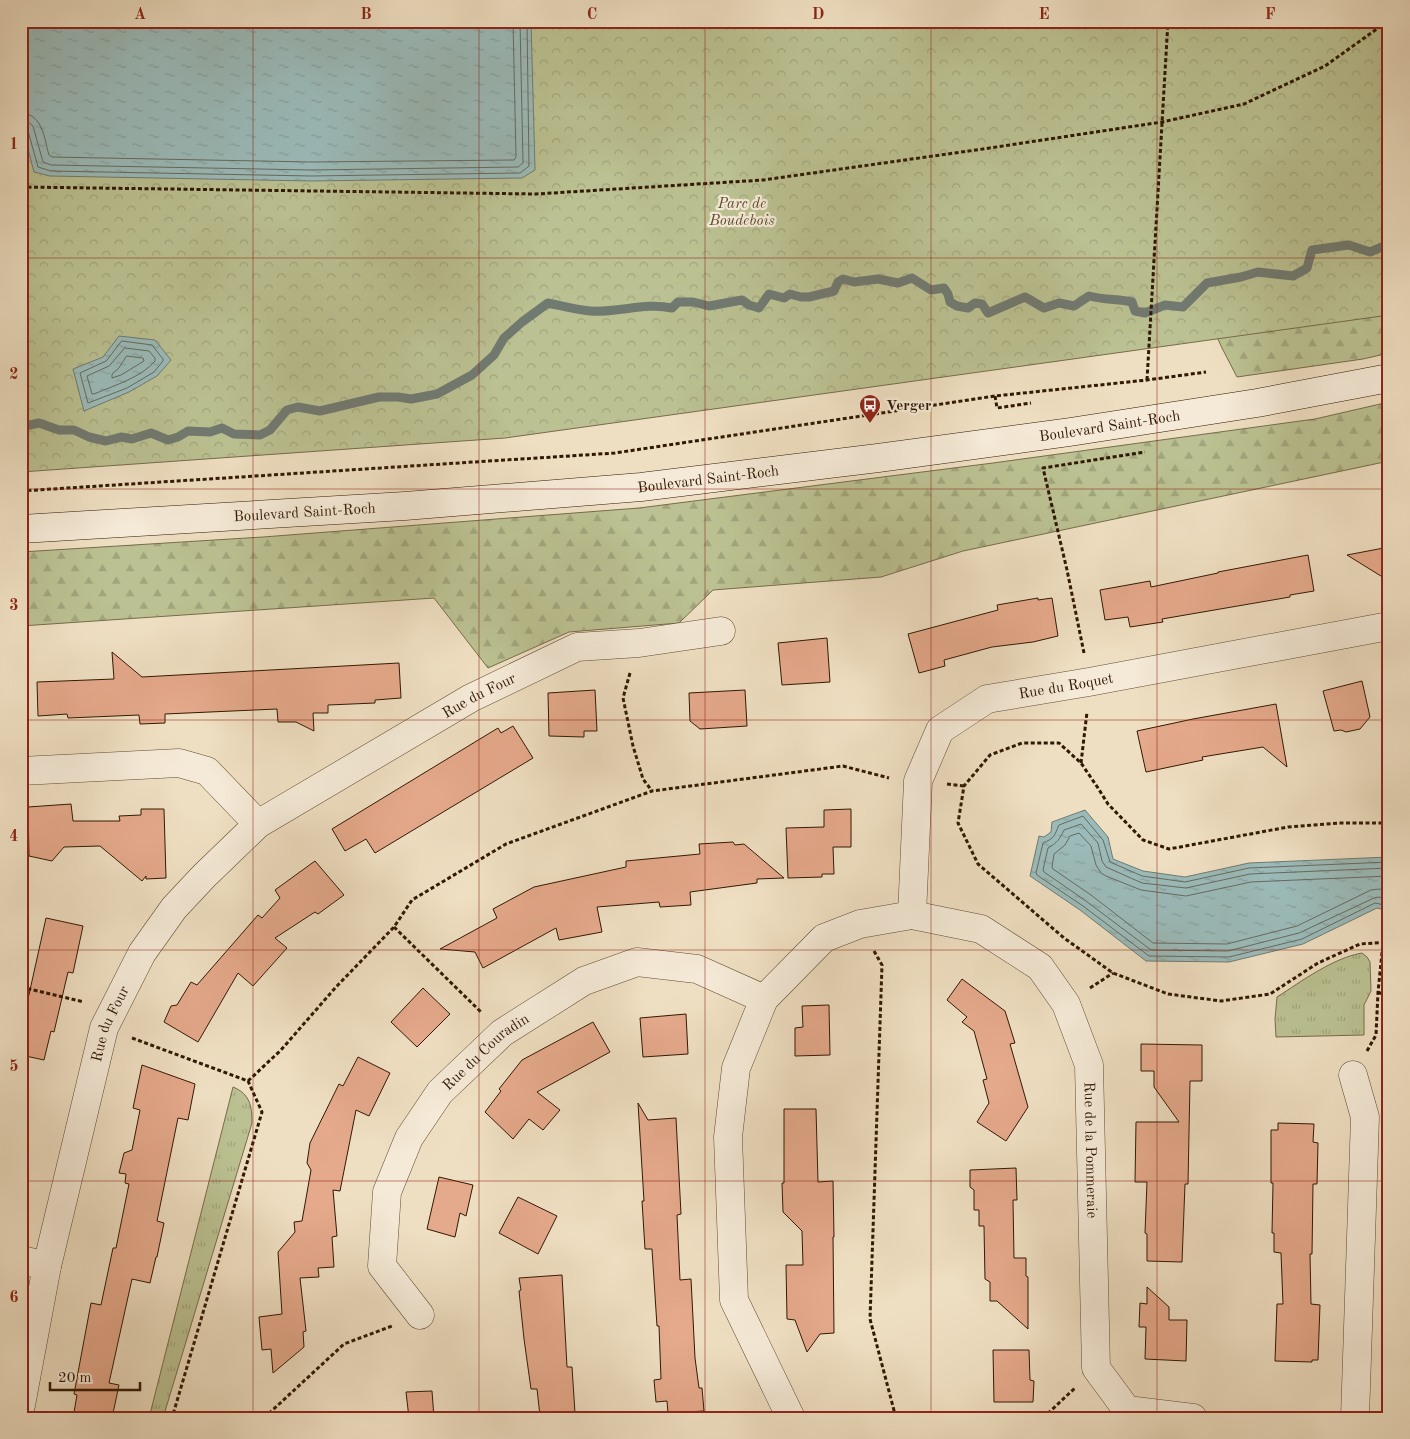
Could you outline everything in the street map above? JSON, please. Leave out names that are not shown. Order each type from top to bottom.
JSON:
[{"type":"street","name":"Boulevard Saint-Roch","points":[[21,529],[405,506],[641,487],[1070,432],[1256,403],[1389,378]]},
{"type":"street","name":"Rue du Roquet","points":[[912,916],[918,781],[940,730],[987,699],[1090,682],[1389,626]]},
{"type":"street","name":"Rue du Four","points":[[21,1405],[47,1266],[108,1019],[142,952],[174,908],[258,824],[471,698],[578,647],[639,643],[721,631]]},
{"type":"street","points":[[21,771],[179,763],[207,771],[258,824]]},
{"type":"street","points":[[791,1418],[734,1300],[728,1137],[736,1068],[764,999],[824,938],[860,924],[912,916]]},
{"type":"street","name":"Rue de la Pommeraie","points":[[912,916],[981,929],[1040,968],[1066,1004],[1089,1065],[1096,1368]]},
{"type":"street","name":"Rue du Couradin","points":[[420,1315],[382,1266],[387,1192],[409,1138],[440,1092],[502,1034],[584,981],[637,962],[697,969],[764,999]]},
{"type":"street","points":[[1353,1075],[1365,1117],[1355,1418]]},
{"type":"street","points":[[21,1260],[47,1266]]},
{"type":"street","points":[[1096,1368],[1127,1410],[1193,1418]]},
{"type":"path","points":[[1147,380],[1168,21]]},
{"type":"path","points":[[21,187],[536,194],[763,180],[983,150],[1162,122],[1244,104],[1325,66],[1388,21]]},
{"type":"path","points":[[21,491],[615,453],[995,396],[1206,372]]},
{"type":"path","points":[[995,396],[997,408],[1031,403]]},
{"type":"path","points":[[1074,464],[1043,468],[1067,570],[1090,682],[1081,763]]},
{"type":"path","points":[[639,643],[623,698],[642,779],[652,791]]},
{"type":"path","points":[[1389,822],[1288,827],[1169,849],[1143,840],[1108,804],[1081,763],[1059,743],[1022,743],[990,755],[964,786],[958,823],[978,864],[1064,938],[1113,973],[1168,994],[1221,1001],[1270,994],[1318,963],[1360,944],[1389,942]]},
{"type":"path","points":[[248,1081],[281,1050],[336,987],[394,927],[412,900],[506,844],[652,791],[843,766],[885,778],[964,786]]},
{"type":"path","points":[[860,924],[882,965],[870,1319],[896,1418]]},
{"type":"path","points":[[394,927],[502,1034]]},
{"type":"path","points":[[1353,1075],[1376,1035],[1383,943]]},
{"type":"path","points":[[21,987],[108,1019],[248,1081],[262,1112],[172,1418]]},
{"type":"path","points":[[1378,992],[1389,997]]},
{"type":"path","points":[[264,1418],[344,1344],[420,1315]]},
{"type":"path","points":[[1043,1418],[1096,1368]]},
{"type":"green space","name":"Parc de Boudebois","points":[[21,21],[1389,21],[1389,315],[505,438],[21,472]]},
{"type":"green space","points":[[1389,270],[1389,353],[1363,359],[1237,377],[1207,315]]},
{"type":"green space","points":[[1389,402],[1389,461],[963,551],[881,577],[713,590],[679,623],[569,632],[488,668],[434,598],[21,626],[21,552],[263,537],[639,508],[993,463],[1315,419]]},
{"type":"green space","points":[[1362,953],[1370,962],[1371,991],[1364,1005],[1364,1035],[1276,1037],[1277,997],[1329,965]]},
{"type":"green space","points":[[233,1087],[243,1093],[249,1101],[252,1123],[163,1418],[149,1418]]},
{"type":"water","points":[[21,21],[531,21],[535,170],[522,178],[311,181],[50,176],[34,172],[21,123]]},
{"type":"water","points":[[119,336],[155,340],[171,360],[157,376],[129,392],[84,411],[73,369],[103,357]]},
{"type":"water","points":[[1085,810],[1108,837],[1113,859],[1143,871],[1185,877],[1249,863],[1389,857],[1389,911],[1377,908],[1303,944],[1229,962],[1146,961],[1080,910],[1030,876],[1039,836],[1044,837],[1051,832],[1052,822]]},
{"type":"building","points":[[1389,547],[1389,581],[1347,555]]},
{"type":"building","points":[[1308,555],[1314,591],[1290,595],[1290,597],[1162,619],[1163,622],[1130,627],[1128,617],[1105,620],[1100,590],[1150,581],[1151,587]]},
{"type":"building","points":[[1038,598],[1038,600],[1052,598],[1058,636],[1033,642],[992,647],[944,660],[945,666],[919,673],[908,634],[998,610],[997,605]]},
{"type":"building","points":[[827,638],[830,682],[782,685],[778,643]]},
{"type":"building","points":[[112,652],[142,677],[399,663],[401,698],[375,700],[375,703],[328,705],[328,713],[313,713],[314,731],[296,722],[278,722],[277,709],[165,714],[165,723],[140,724],[139,715],[68,718],[67,714],[38,716],[37,682],[114,679]]},
{"type":"building","points":[[1362,681],[1370,717],[1360,729],[1346,732],[1341,730],[1334,731],[1323,691]]},
{"type":"building","points":[[595,690],[597,731],[584,731],[584,737],[549,736],[548,693]]},
{"type":"building","points":[[745,690],[747,726],[700,729],[690,721],[689,693]]},
{"type":"building","points":[[1276,704],[1287,767],[1263,747],[1202,757],[1203,760],[1146,772],[1137,731]]},
{"type":"building","points":[[513,726],[533,758],[375,853],[366,839],[345,851],[332,829],[498,728],[501,733]]},
{"type":"building","points":[[71,804],[73,821],[120,821],[119,816],[141,815],[141,809],[164,809],[166,878],[146,879],[146,876],[142,881],[100,846],[64,847],[52,861],[29,856],[28,807]]},
{"type":"building","points":[[851,809],[851,847],[833,847],[834,874],[822,874],[822,877],[788,878],[786,828],[824,827],[824,810]]},
{"type":"building","points":[[733,842],[735,845],[744,844],[784,878],[757,879],[757,883],[690,892],[691,905],[660,907],[659,902],[597,907],[602,932],[559,940],[556,928],[483,968],[475,952],[440,949],[497,918],[493,909],[534,887],[626,867],[626,861],[700,854],[699,844]]},
{"type":"building","points":[[315,861],[344,895],[318,914],[315,912],[275,938],[287,948],[253,986],[238,973],[198,1042],[164,1022],[171,1006],[177,1005],[191,982],[197,985],[258,915],[262,918],[280,898],[275,890]]},
{"type":"building","points":[[46,918],[83,926],[73,973],[68,972],[54,1032],[51,1031],[44,1060],[21,1055],[21,1007],[26,1008]]},
{"type":"building","points":[[962,979],[1005,1011],[1015,1043],[1010,1044],[1028,1107],[1006,1141],[977,1122],[989,1103],[983,1080],[987,1079],[974,1031],[962,1022],[967,1017],[947,1000]]},
{"type":"building","points":[[423,988],[450,1014],[417,1047],[391,1022]]},
{"type":"building","points":[[829,1005],[830,1055],[795,1056],[795,1028],[803,1027],[802,1006]]},
{"type":"building","points":[[686,1014],[688,1054],[643,1057],[640,1018]]},
{"type":"building","points":[[593,1022],[610,1052],[537,1092],[560,1110],[543,1130],[529,1119],[513,1139],[485,1112],[501,1091],[499,1089],[522,1060]]},
{"type":"building","points":[[1141,1044],[1202,1045],[1202,1081],[1190,1081],[1188,1184],[1185,1184],[1182,1262],[1147,1261],[1147,1234],[1145,1233],[1147,1182],[1135,1182],[1136,1122],[1179,1122],[1154,1087],[1154,1071],[1141,1071]]},
{"type":"building","points":[[358,1057],[390,1073],[369,1116],[356,1110],[340,1191],[333,1190],[337,1236],[332,1237],[334,1267],[318,1268],[319,1277],[300,1278],[306,1331],[303,1332],[304,1347],[273,1373],[271,1349],[262,1350],[259,1317],[282,1314],[278,1252],[295,1232],[294,1222],[302,1221],[311,1170],[307,1163],[310,1143],[339,1084],[343,1086]]},
{"type":"building","points":[[142,1065],[195,1084],[188,1120],[178,1118],[157,1221],[164,1223],[150,1283],[132,1279],[109,1383],[119,1385],[112,1418],[73,1418],[77,1395],[74,1394],[91,1303],[101,1305],[113,1248],[116,1248],[129,1184],[125,1183],[126,1174],[119,1173],[124,1153],[132,1150],[140,1110],[133,1108]]},
{"type":"building","points":[[638,1103],[648,1120],[676,1118],[681,1214],[677,1215],[680,1280],[691,1279],[695,1358],[699,1388],[702,1388],[704,1411],[668,1413],[667,1401],[656,1402],[654,1380],[661,1379],[659,1326],[657,1326],[652,1249],[645,1249]]},
{"type":"building","points":[[784,1109],[816,1109],[818,1182],[833,1181],[834,1333],[820,1334],[807,1352],[795,1320],[787,1319],[786,1265],[803,1265],[802,1231],[783,1212]]},
{"type":"building","points":[[1278,1123],[1314,1124],[1313,1142],[1318,1143],[1317,1184],[1313,1184],[1312,1254],[1310,1254],[1311,1304],[1320,1305],[1318,1360],[1312,1360],[1312,1362],[1275,1361],[1277,1304],[1283,1304],[1281,1253],[1274,1252],[1274,1233],[1272,1233],[1271,1130],[1278,1130]]},
{"type":"building","points":[[1016,1168],[1017,1200],[1013,1200],[1014,1258],[1026,1258],[1028,1329],[997,1301],[990,1301],[990,1282],[985,1279],[984,1226],[979,1226],[979,1210],[974,1210],[974,1190],[970,1187],[970,1170]]},
{"type":"building","points":[[439,1177],[473,1185],[466,1216],[460,1213],[455,1237],[427,1229]]},
{"type":"building","points":[[518,1197],[557,1216],[538,1254],[499,1233]]},
{"type":"building","points":[[562,1275],[567,1367],[572,1367],[575,1413],[540,1416],[537,1389],[531,1389],[524,1339],[519,1278]]},
{"type":"building","points":[[1147,1287],[1169,1307],[1169,1320],[1187,1320],[1186,1361],[1145,1359],[1146,1327],[1139,1327],[1140,1303],[1147,1304]]},
{"type":"building","points":[[993,1350],[1029,1350],[1030,1380],[1034,1381],[1033,1402],[994,1402]]},
{"type":"building","points":[[432,1391],[434,1418],[409,1418],[406,1392]]},
{"type":"waterway","points":[[21,427],[39,423],[59,430],[74,430],[89,437],[106,441],[121,437],[132,439],[151,433],[168,440],[188,431],[210,432],[222,428],[234,434],[260,435],[270,430],[287,410],[298,407],[320,411],[379,397],[411,399],[437,394],[472,375],[494,355],[504,338],[548,303],[580,310],[600,311],[652,306],[672,308],[678,302],[693,302],[709,306],[742,300],[749,305],[759,308],[769,294],[784,298],[790,294],[809,297],[834,291],[838,282],[843,279],[854,282],[878,279],[898,283],[912,278],[931,290],[944,288],[950,302],[957,306],[968,308],[975,303],[982,304],[988,313],[1025,297],[1044,308],[1059,303],[1074,306],[1089,296],[1132,302],[1135,311],[1145,313],[1165,305],[1183,307],[1207,283],[1258,272],[1293,276],[1307,268],[1312,250],[1349,245],[1370,252],[1389,244]]},
{"type":"place","name":"Verger","points":[[870,424]]}]
